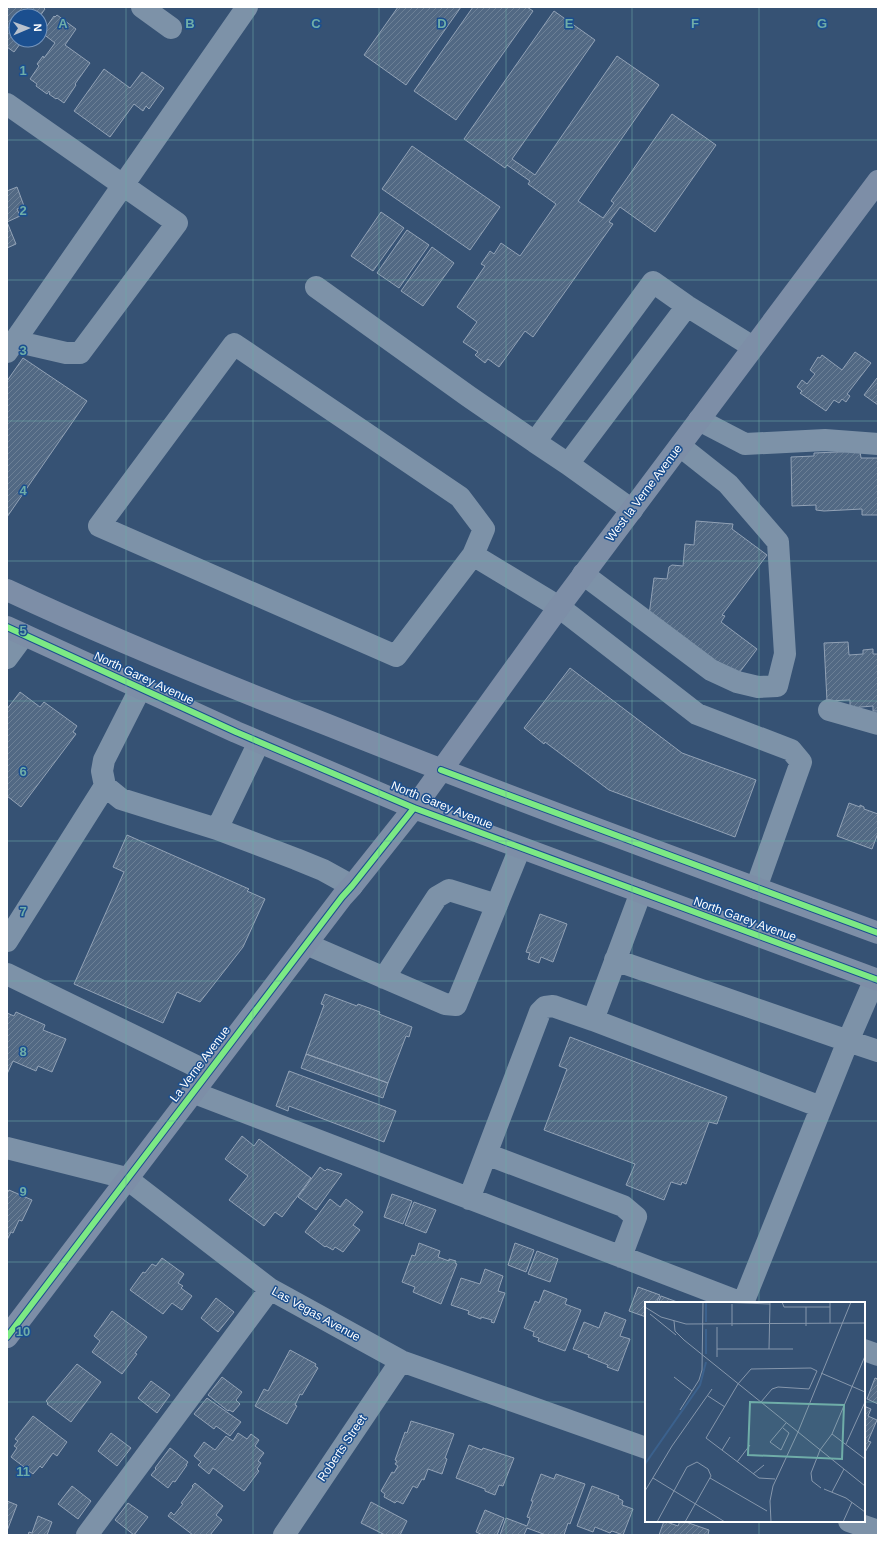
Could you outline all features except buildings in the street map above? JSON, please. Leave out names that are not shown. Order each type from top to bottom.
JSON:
[{"type":"main road","name":"West la Verne Avenue","points":[[414,808],[559,606],[878,181]]},
{"type":"main road","name":"North Garey Avenue","points":[[7,590],[56,613],[250,694],[441,770],[878,933]]},
{"type":"main road","name":"North Garey Avenue","points":[[15,631],[259,742],[414,808],[876,979]]},
{"type":"main road","name":"La Verne Avenue","points":[[8,1334],[342,897],[414,808]]},
{"type":"street","points":[[142,7],[171,28]]},
{"type":"street","points":[[7,104],[122,186],[177,223],[80,353],[66,353],[11,346],[122,186],[248,7]]},
{"type":"street","points":[[535,442],[653,282],[687,306],[753,347]]},
{"type":"street","points":[[316,287],[468,396],[568,464],[632,510]]},
{"type":"street","points":[[568,464],[687,306]]},
{"type":"street","points":[[234,344],[460,496],[484,529],[473,555],[396,656],[99,526],[234,344]]},
{"type":"street","points":[[699,420],[745,444],[825,440],[878,444]]},
{"type":"street","points":[[583,574],[711,670],[737,682],[758,687],[777,686],[785,654],[778,542],[728,484],[680,446]]},
{"type":"street","points":[[473,555],[559,606],[697,714],[791,750],[801,762],[756,888]]},
{"type":"street","points":[[7,658],[15,631]]},
{"type":"street","points":[[140,689],[104,760],[102,771],[105,786],[121,799],[217,830],[323,870],[352,886]]},
{"type":"street","points":[[829,710],[878,724]]},
{"type":"street","points":[[217,830],[259,742]]},
{"type":"street","points":[[7,941],[105,786]]},
{"type":"street","points":[[306,944],[445,1004],[456,1005],[520,848]]},
{"type":"street","points":[[384,978],[437,897],[449,890],[497,906]]},
{"type":"street","points":[[593,1020],[641,892]]},
{"type":"street","points":[[615,960],[878,1052]]},
{"type":"street","points":[[7,974],[208,1072]]},
{"type":"street","points":[[743,1302],[848,1041],[876,979]]},
{"type":"street","points":[[469,1199],[540,1012],[545,1007],[553,1006],[593,1020],[822,1107]]},
{"type":"street","points":[[192,1092],[740,1302]]},
{"type":"street","name":"Las Vegas Avenue","points":[[7,1148],[126,1178],[270,1289],[401,1361],[645,1448]]},
{"type":"street","points":[[486,1154],[623,1206],[636,1217],[621,1257]]},
{"type":"street","points":[[87,1535],[270,1289]]},
{"type":"street","points":[[865,1350],[878,1355]]},
{"type":"street","name":"Roberts Street","points":[[284,1535],[401,1361]]},
{"type":"street","points":[[852,1522],[878,1531]]},
{"type":"cycle path","points":[[7,627],[236,732],[414,808],[878,980]]},
{"type":"cycle path","points":[[441,770],[878,933]]},
{"type":"cycle path","points":[[7,1337],[342,897],[414,808]]}]
